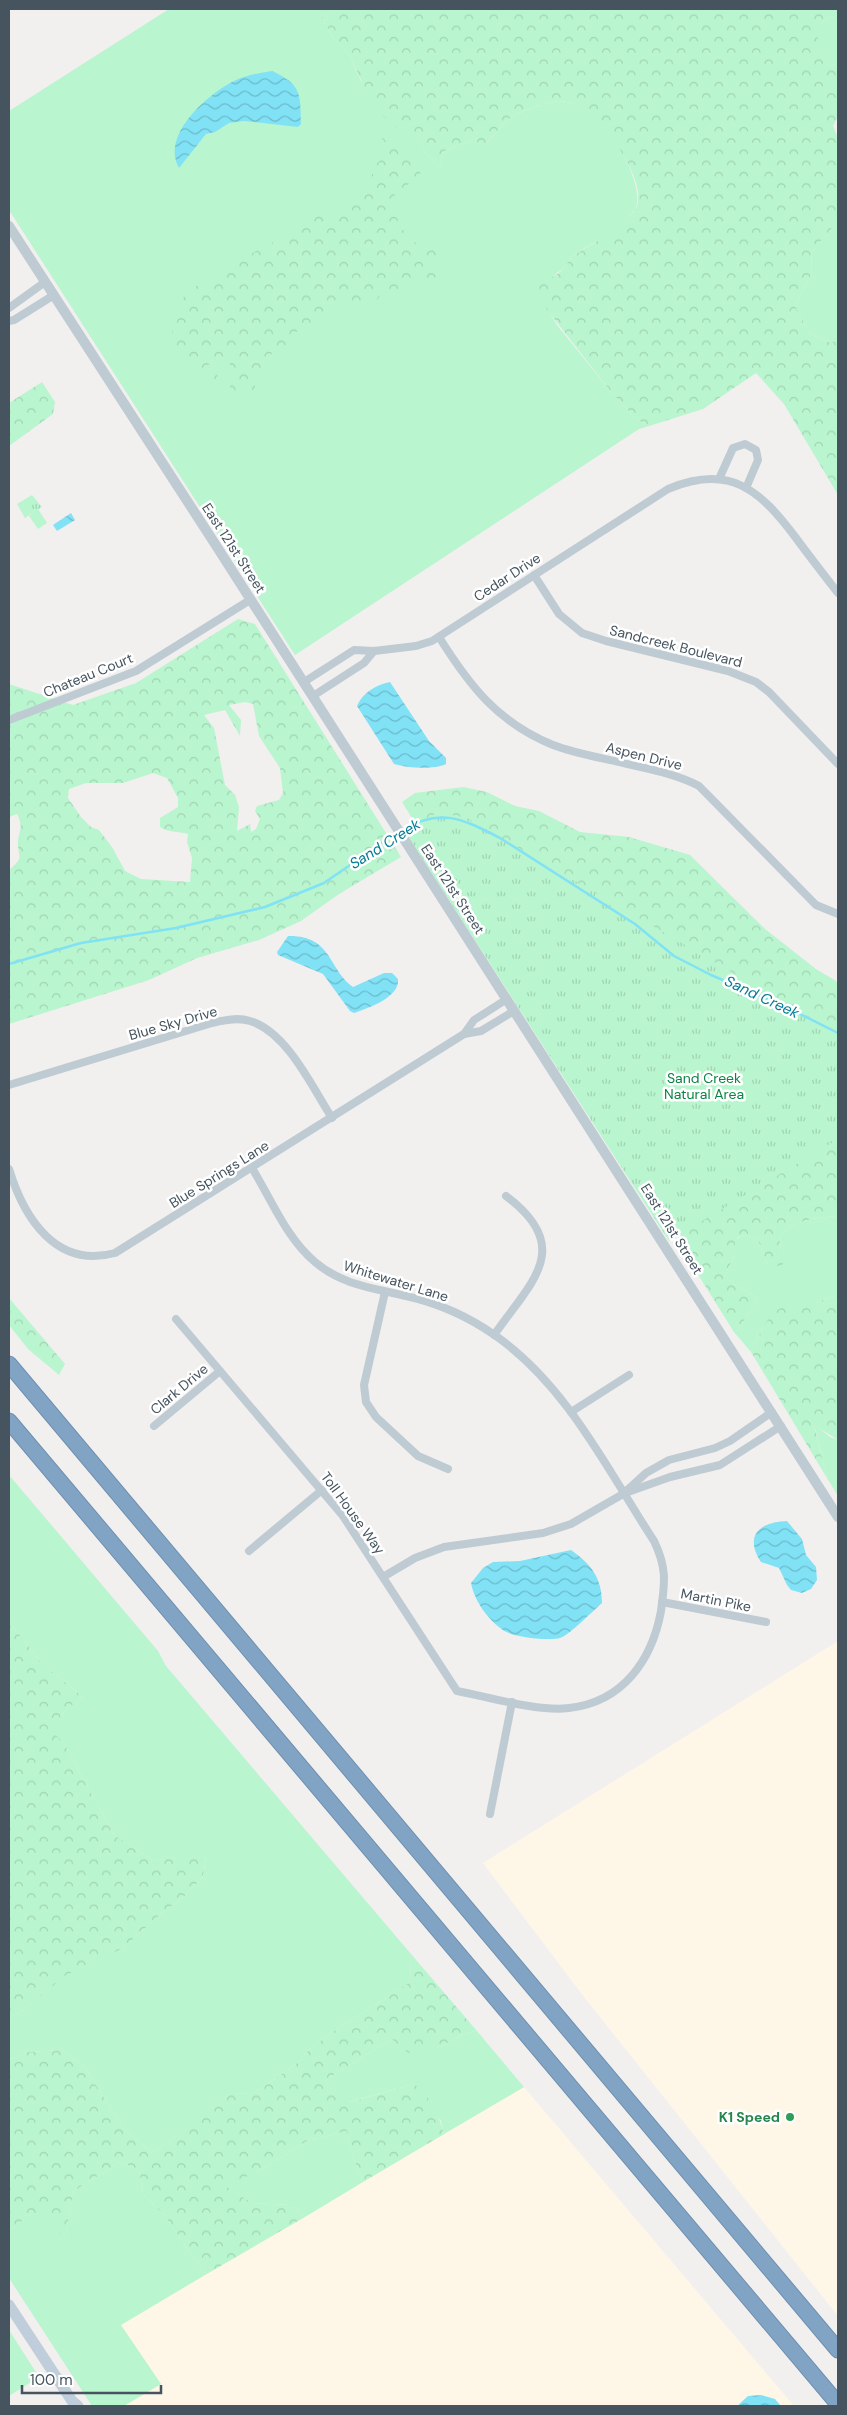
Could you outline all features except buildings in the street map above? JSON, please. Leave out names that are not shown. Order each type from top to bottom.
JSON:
[{"type":"highway","points":[[9,1364],[838,2350]]},
{"type":"highway","points":[[9,1421],[838,2404]]},
{"type":"main road","points":[[9,2305],[75,2405]]},
{"type":"street","name":"East 121st Street","points":[[9,226],[394,822],[838,1517]]},
{"type":"street","points":[[9,308],[46,282]]},
{"type":"street","points":[[9,321],[14,320],[54,295]]},
{"type":"street","points":[[720,479],[733,448],[745,444],[756,450],[758,460],[746,488]]},
{"type":"street","name":"Cedar Drive","points":[[304,682],[354,650],[374,651],[416,646],[438,637],[668,489],[692,480],[720,479],[746,488],[769,504],[838,593]]},
{"type":"street","name":"Sandcreek Boulevard","points":[[534,575],[567,622],[582,633],[606,641],[728,671],[756,682],[769,692],[838,764]]},
{"type":"street","name":"Chateau Court","points":[[9,720],[136,671],[250,600]]},
{"type":"street","name":"Aspen Drive","points":[[438,637],[463,676],[478,693],[513,724],[554,746],[675,775],[699,786],[811,900],[822,909],[838,914]]},
{"type":"street","points":[[313,696],[364,663],[374,651]]},
{"type":"street","name":"Blue Springs Lane","points":[[9,1169],[18,1198],[42,1231],[68,1252],[94,1257],[115,1253],[464,1034],[474,1020],[507,999]]},
{"type":"street","name":"Blue Springs Lane","points":[[464,1034],[481,1031],[514,1011]]},
{"type":"street","name":"Blue Sky Drive","points":[[9,1085],[212,1023],[236,1019],[250,1021],[265,1028],[283,1043],[332,1118]]},
{"type":"street","name":"Whitewater Lane","points":[[252,1168],[294,1238],[314,1261],[340,1279],[385,1292],[406,1295],[478,1324],[532,1365],[571,1412],[654,1541],[664,1564],[665,1578],[662,1602]]},
{"type":"street","points":[[494,1335],[536,1275],[544,1249],[540,1235],[530,1218],[506,1196]]},
{"type":"street","points":[[385,1292],[364,1385],[366,1402],[376,1417],[418,1456],[448,1469]]},
{"type":"street","name":"Toll House Way","points":[[176,1318],[352,1528],[457,1691],[557,1709],[594,1702],[614,1692],[637,1670],[649,1652],[658,1625],[662,1602]]},
{"type":"street","name":"Clark Drive","points":[[154,1426],[220,1371]]},
{"type":"street","points":[[571,1412],[629,1375]]},
{"type":"street","points":[[624,1494],[646,1473],[669,1460],[715,1448],[730,1441],[772,1412]]},
{"type":"street","points":[[383,1577],[415,1558],[444,1546],[543,1533],[558,1529],[591,1514],[624,1494],[670,1477],[720,1465],[781,1426]]},
{"type":"street","points":[[249,1552],[322,1490]]},
{"type":"street","name":"Martin Pike","points":[[662,1602],[766,1622]]},
{"type":"street","points":[[490,1814],[512,1702]]},
{"type":"shaded area","points":[[838,1641],[838,2316],[584,1997],[483,1863]]},
{"type":"shaded area","points":[[524,2087],[794,2406],[124,2406],[161,2384],[120,2325]]},
{"type":"green space","points":[[169,9],[335,9],[322,17],[332,37],[349,54],[361,81],[420,140],[425,152],[440,167],[444,151],[476,138],[479,147],[514,116],[540,105],[562,101],[585,108],[604,124],[623,154],[636,185],[637,199],[635,209],[629,217],[615,230],[572,257],[564,268],[553,277],[540,297],[557,325],[611,392],[636,419],[649,426],[639,429],[295,655],[9,210],[9,111]]},
{"type":"green space","points":[[335,9],[838,9],[838,15],[824,21],[819,26],[816,34],[829,66],[838,63],[838,116],[833,126],[838,138],[838,221],[812,251],[811,275],[795,306],[810,334],[831,343],[838,339],[838,495],[784,404],[756,373],[703,409],[649,426],[636,419],[611,392],[548,311],[540,298],[539,285],[562,271],[572,257],[608,235],[624,222],[636,208],[638,198],[637,185],[624,156],[605,128],[588,110],[574,104],[559,101],[526,110],[509,119],[479,148],[476,138],[444,151],[440,167],[425,152],[420,140],[408,138],[384,117],[370,99],[349,54],[332,37],[322,17]]},
{"type":"green space","points":[[838,15],[838,63],[829,66],[815,34],[824,21]]},
{"type":"green space","points":[[374,130],[421,174],[390,199],[399,210],[397,225],[423,248],[429,251],[438,247],[437,276],[428,282],[412,278],[408,290],[383,291],[377,300],[366,301],[357,311],[339,303],[328,312],[322,328],[309,328],[293,334],[290,338],[293,350],[288,351],[280,348],[270,355],[259,371],[255,389],[241,395],[230,388],[228,357],[218,363],[207,365],[220,378],[213,383],[189,362],[174,338],[172,325],[174,312],[182,299],[200,283],[231,270],[248,256],[284,236],[313,216],[318,214],[329,215],[346,207],[372,184],[372,168],[388,153],[386,143]]},
{"type":"green space","points":[[838,221],[838,339],[831,343],[810,334],[795,306],[811,275],[812,251]]},
{"type":"green space","points":[[42,382],[55,402],[53,414],[9,446],[9,403]]},
{"type":"green space","points":[[32,495],[42,507],[25,518],[17,504]]},
{"type":"green space","points":[[38,509],[47,523],[38,529],[29,516]]},
{"type":"green space","points":[[238,619],[255,624],[401,857],[339,894],[301,921],[259,940],[197,958],[149,980],[9,1024],[9,870],[20,857],[18,842],[21,826],[17,814],[9,817],[9,684],[73,705],[136,683]],"holes":[[[245,702],[253,704],[259,736],[280,768],[283,793],[279,800],[257,806],[255,811],[260,819],[256,829],[251,832],[250,824],[237,831],[239,807],[235,795],[225,785],[214,728],[204,715],[225,710],[240,736],[241,720],[229,705]],[[153,773],[167,778],[178,798],[178,807],[160,818],[160,827],[188,834],[187,842],[192,858],[190,882],[141,879],[125,871],[112,847],[99,830],[91,827],[81,817],[68,798],[69,789],[86,783],[123,783]]]},
{"type":"green space","name":"Sand Creek Natural Area","points":[[463,787],[487,792],[515,806],[539,811],[580,832],[629,837],[690,855],[765,929],[816,969],[836,981],[838,986],[838,1216],[806,1220],[785,1231],[779,1237],[781,1249],[787,1259],[781,1266],[768,1265],[758,1240],[746,1235],[738,1237],[735,1243],[735,1255],[725,1275],[735,1285],[757,1298],[739,1329],[734,1332],[402,802],[415,793]]},
{"type":"green space","name":"Sand Creek Natural Area","points":[[437,812],[467,818],[838,1034],[838,1139],[669,1241],[407,835]]},
{"type":"green space","points":[[838,1216],[838,1295],[814,1303],[792,1303],[764,1325],[751,1352],[734,1332],[739,1329],[757,1298],[735,1285],[725,1275],[735,1255],[735,1242],[739,1237],[746,1235],[758,1240],[768,1265],[787,1259],[781,1249],[779,1237],[792,1226],[806,1220]]},
{"type":"green space","points":[[838,1295],[838,1440],[814,1425],[827,1478],[751,1352],[764,1325],[775,1311],[792,1303],[814,1303]]},
{"type":"green space","points":[[9,1298],[65,1364],[59,1375],[28,1349],[9,1325]]},
{"type":"green space","points":[[814,1424],[830,1437],[838,1440],[838,1496],[827,1478]]},
{"type":"green space","points":[[9,1475],[158,1651],[166,1666],[411,1954],[410,1982],[334,2031],[311,2048],[296,2064],[271,2082],[252,2093],[232,2094],[199,2111],[172,2139],[152,2153],[123,2128],[84,2066],[62,2050],[26,2052],[9,2060],[9,2018],[27,2007],[65,1975],[122,1949],[162,1913],[183,1898],[203,1877],[206,1857],[152,1860],[114,1835],[64,1743],[55,1734],[55,1722],[69,1707],[83,1697],[42,1663],[9,1622]]},
{"type":"green space","points":[[9,1622],[42,1663],[83,1697],[60,1717],[55,1734],[64,1743],[114,1835],[152,1860],[206,1856],[203,1877],[183,1898],[162,1913],[122,1949],[66,1975],[27,2007],[9,2018]]},
{"type":"green space","points":[[411,1954],[477,2031],[467,2033],[437,2048],[408,2053],[392,2039],[325,2080],[350,2102],[414,2084],[433,2106],[444,2134],[363,2182],[351,2152],[347,2131],[307,2141],[259,2171],[225,2186],[252,2203],[290,2205],[305,2217],[205,2275],[165,2216],[143,2194],[139,2170],[120,2162],[74,2191],[64,2242],[52,2214],[31,2214],[9,2231],[9,2060],[26,2052],[62,2050],[84,2066],[123,2128],[152,2153],[172,2139],[198,2111],[232,2094],[252,2093],[271,2082],[296,2064],[311,2048],[334,2031],[410,1982]]},
{"type":"green space","points":[[477,2031],[524,2087],[444,2134],[441,2121],[414,2084],[349,2102],[325,2080],[392,2039],[437,2048],[467,2033]]},
{"type":"green space","points":[[347,2131],[351,2152],[363,2182],[305,2217],[290,2205],[252,2203],[224,2186],[241,2177],[259,2171],[307,2141]]},
{"type":"green space","points":[[120,2162],[139,2170],[143,2194],[165,2216],[205,2275],[121,2325],[161,2384],[124,2406],[92,2406],[9,2278],[9,2231],[31,2214],[53,2214],[64,2241],[74,2191]]},
{"type":"green space","points":[[9,2330],[39,2377],[9,2396]]},
{"type":"water","points":[[272,71],[289,81],[297,91],[301,124],[298,127],[244,121],[229,123],[215,132],[206,134],[179,168],[175,155],[176,142],[181,129],[200,106],[212,95],[234,81],[257,73]]},
{"type":"water","points":[[71,513],[75,520],[57,531],[53,525]]},
{"type":"water","points":[[390,682],[429,741],[446,758],[446,764],[420,768],[394,764],[357,706],[370,690]]},
{"type":"water","points":[[288,936],[302,937],[313,941],[321,947],[328,954],[345,980],[353,987],[384,973],[392,973],[398,979],[397,985],[394,991],[382,1001],[354,1013],[350,1011],[323,974],[278,955],[277,952]]},
{"type":"water","points":[[787,1521],[802,1539],[806,1555],[816,1567],[817,1580],[811,1589],[802,1593],[791,1590],[779,1568],[761,1562],[754,1545],[754,1538],[762,1528],[769,1524]]},
{"type":"water","points":[[571,1550],[590,1566],[594,1572],[600,1586],[602,1603],[564,1636],[555,1639],[540,1639],[508,1632],[492,1621],[478,1603],[471,1583],[483,1568],[493,1562],[520,1561]]},
{"type":"water","points":[[761,2395],[775,2399],[781,2406],[737,2406],[748,2396]]},
{"type":"waterway","name":"Sand Creek","points":[[402,830],[416,823],[440,817],[452,818],[475,826],[500,838],[635,924],[674,956],[838,1033]]},
{"type":"waterway","name":"Sand Creek","points":[[9,964],[81,943],[176,928],[265,907],[324,883],[398,832]]},
{"type":"place","name":"K1 Speed","points":[[790,2117]]}]
